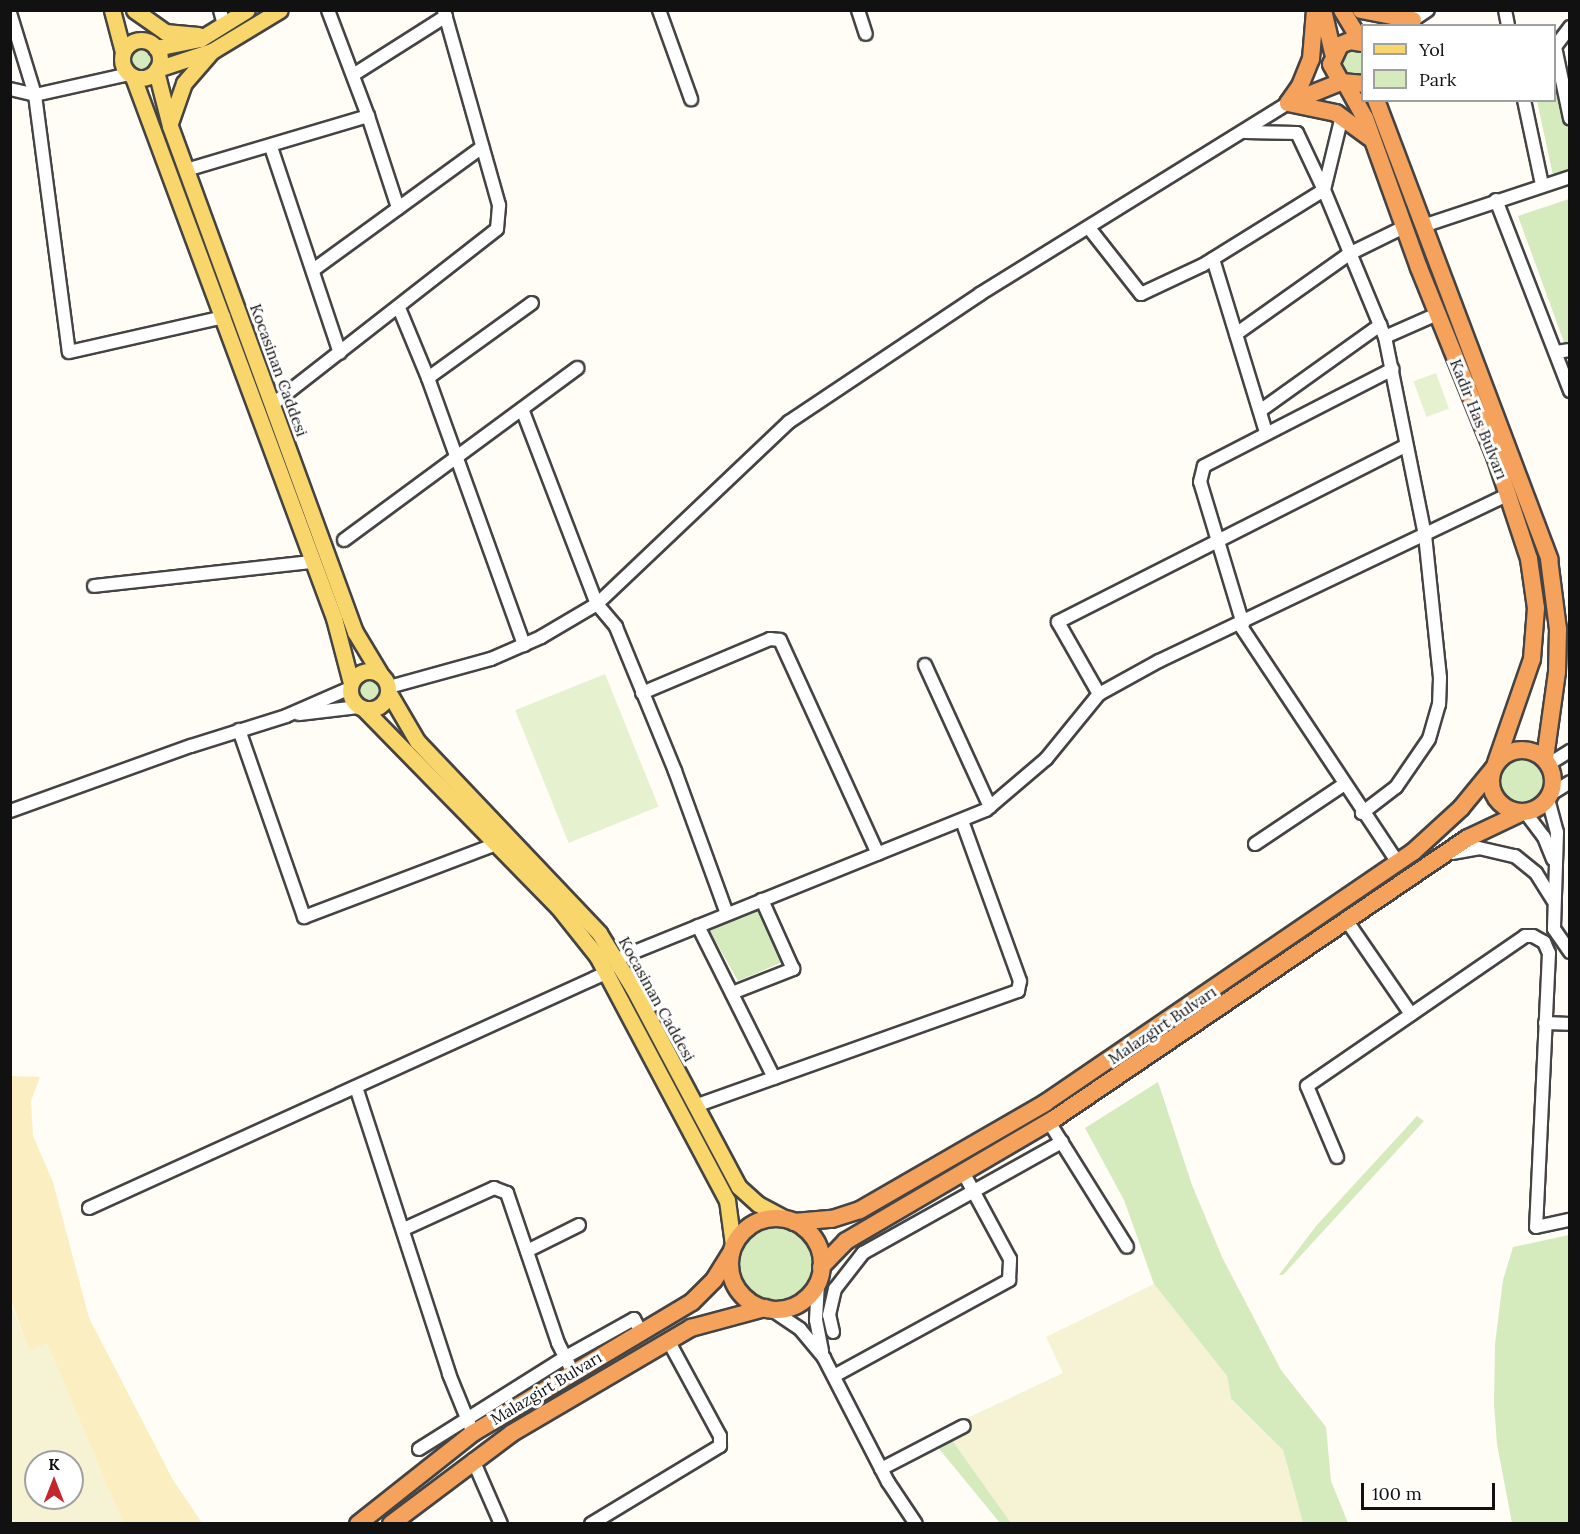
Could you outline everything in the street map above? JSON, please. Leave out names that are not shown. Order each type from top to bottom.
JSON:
[{"type":"highway","points":[[1300,86],[1313,49],[1315,10]]},
{"type":"highway","points":[[1323,10],[1332,56]]},
{"type":"highway","points":[[1342,10],[1361,41]]},
{"type":"highway","points":[[1361,10],[1409,24]]},
{"type":"highway","points":[[1288,103],[1300,86],[1345,42],[1361,43]]},
{"type":"highway","name":"Kadir Has Bulvarı","points":[[1332,56],[1333,74],[1350,83],[1382,140],[1423,226],[1549,559],[1557,612],[1557,661],[1547,762]]},
{"type":"highway","points":[[1288,103],[1350,83]]},
{"type":"highway","name":"Kadir Has Bulvarı","points":[[1376,102],[1382,140],[1404,227],[1509,494],[1531,567],[1536,625],[1532,659],[1495,766]]},
{"type":"highway","points":[[1288,103],[1316,106],[1342,116],[1382,140],[1387,102]]},
{"type":"highway","points":[[1522,750],[1547,762],[1554,782],[1550,796],[1523,813],[1509,810],[1496,798],[1491,781],[1495,766],[1505,755],[1522,750]]},
{"type":"highway","name":"Malazgirt Bulvarı","points":[[790,1221],[832,1219],[860,1210],[1045,1103],[1398,863],[1448,821],[1495,766]]},
{"type":"highway","name":"Malazgirt Bulvarı","points":[[819,1275],[846,1241],[1049,1122],[1468,838],[1523,813]]},
{"type":"highway","points":[[790,1221],[817,1244],[819,1275],[796,1305],[769,1309],[738,1291],[730,1269],[732,1249],[755,1223],[790,1221]]},
{"type":"highway","name":"Malazgirt Bulvarı","points":[[358,1524],[473,1433],[568,1365],[641,1332],[700,1296],[732,1249]]},
{"type":"highway","name":"Malazgirt Bulvarı","points":[[391,1524],[472,1460],[544,1413],[707,1322],[769,1309]]},
{"type":"main road","points":[[112,10],[123,52],[122,62],[131,76],[148,77],[157,70],[212,51],[280,10]]},
{"type":"main road","points":[[134,10],[165,32],[190,36],[210,33]]},
{"type":"main road","points":[[134,10],[160,57],[157,70]]},
{"type":"main road","points":[[123,52],[139,40],[154,46],[193,42],[210,33],[222,18],[247,10]]},
{"type":"main road","points":[[170,126],[184,83],[212,51]]},
{"type":"main road","name":"Kocasinan Caddesi","points":[[157,70],[170,126],[355,632],[417,741],[574,903],[617,959],[739,1186],[758,1204],[790,1221]]},
{"type":"main road","name":"Kocasinan Caddesi","points":[[131,76],[224,317],[340,635],[350,685]]},
{"type":"main road","points":[[366,671],[386,685],[381,706],[362,708],[351,698],[350,685],[366,671]]},
{"type":"main road","name":"Kocasinan Caddesi","points":[[362,708],[572,922],[608,972],[727,1200],[732,1249]]},
{"type":"street","points":[[328,10],[368,116],[398,208]]},
{"type":"street","points":[[659,10],[691,99]]},
{"type":"street","points":[[858,10],[867,34]]},
{"type":"street","points":[[1409,24],[1428,10]]},
{"type":"street","points":[[10,13],[35,94],[69,352],[224,317]]},
{"type":"street","points":[[273,404],[494,234],[499,206],[445,13],[353,75]]},
{"type":"street","points":[[1569,27],[1556,47],[1569,118]]},
{"type":"street","points":[[10,89],[35,94],[131,76]]},
{"type":"street","points":[[1524,102],[1542,185]]},
{"type":"street","points":[[386,685],[458,670],[524,645],[597,604],[789,422],[980,294],[1245,132],[1288,103]]},
{"type":"street","points":[[186,170],[271,147],[368,116]]},
{"type":"street","points":[[1089,228],[1141,294],[1213,259],[1324,190],[1342,116]]},
{"type":"street","points":[[1245,132],[1296,133],[1324,190],[1382,331],[1392,369],[1405,446],[1425,535],[1440,678],[1436,716],[1429,739],[1411,768],[1387,795],[1362,813]]},
{"type":"street","points":[[271,147],[340,353]]},
{"type":"street","points":[[313,270],[482,147]]},
{"type":"street","points":[[1423,226],[1569,177]]},
{"type":"street","points":[[1496,200],[1569,391]]},
{"type":"street","points":[[1236,334],[1350,254],[1404,227]]},
{"type":"street","points":[[1213,259],[1266,432]]},
{"type":"street","points":[[428,378],[532,303]]},
{"type":"street","points":[[399,308],[428,378],[524,645]]},
{"type":"street","points":[[1260,411],[1382,331],[1437,315]]},
{"type":"street","points":[[1556,352],[1569,350]]},
{"type":"street","points":[[344,540],[577,368]]},
{"type":"street","points":[[1392,369],[1211,459],[1202,470],[1200,482],[1242,625],[1362,813],[1398,863]]},
{"type":"street","points":[[522,409],[597,604],[616,627],[689,806],[727,914]]},
{"type":"street","points":[[1099,694],[1058,622],[1405,446]]},
{"type":"street","points":[[617,959],[962,821],[990,807],[1046,759],[1099,694],[1159,661],[1242,625],[1509,494]]},
{"type":"street","points":[[94,586],[312,562]]},
{"type":"street","points":[[642,693],[770,639],[780,640],[878,854]]},
{"type":"street","points":[[925,665],[990,807]]},
{"type":"street","points":[[10,811],[239,730],[286,716],[350,685]]},
{"type":"street","points":[[286,716],[362,708]]},
{"type":"street","points":[[239,730],[304,917],[496,844]]},
{"type":"street","points":[[1547,762],[1569,751]]},
{"type":"street","points":[[1569,782],[1550,796],[1555,819],[1557,936],[1569,952]]},
{"type":"street","points":[[1255,844],[1343,784]]},
{"type":"street","points":[[1523,813],[1544,837],[1556,866]]},
{"type":"street","points":[[695,1106],[1019,989],[962,821]]},
{"type":"street","points":[[1440,857],[1479,848],[1511,854],[1536,873],[1555,904]]},
{"type":"street","points":[[732,993],[793,969],[762,900]]},
{"type":"street","points":[[1347,921],[1412,1014]]},
{"type":"street","points":[[698,926],[774,1078]]},
{"type":"street","points":[[1337,1157],[1307,1086],[1525,936],[1544,942],[1557,936]]},
{"type":"street","points":[[1544,942],[1549,953],[1536,1227],[1569,1220]]},
{"type":"street","points":[[89,1208],[608,972]]},
{"type":"street","points":[[1545,1023],[1569,1024]]},
{"type":"street","points":[[356,1087],[465,1418],[473,1433]]},
{"type":"street","points":[[1049,1122],[1127,1247]]},
{"type":"street","points":[[833,1332],[830,1323],[832,1298],[855,1260],[871,1247],[1062,1142]]},
{"type":"street","points":[[834,1376],[1006,1283],[1012,1274],[1010,1259],[963,1172]]},
{"type":"street","points":[[404,1229],[490,1190],[501,1189],[509,1196],[568,1365],[465,1418],[419,1449]]},
{"type":"street","points":[[527,1251],[579,1225]]},
{"type":"street","points":[[819,1275],[816,1320],[824,1358]]},
{"type":"street","points":[[769,1309],[800,1329],[824,1358],[881,1469],[916,1524]]},
{"type":"street","points":[[591,1524],[720,1446],[720,1436],[669,1342]]},
{"type":"street","points":[[881,1469],[964,1426]]},
{"type":"street","points":[[472,1460],[501,1524]]},
{"type":"shaded area","points":[[1154,1284],[1227,1376],[1231,1400],[1283,1450],[1303,1523],[1011,1523],[944,1429],[1063,1373],[1046,1337]]},
{"type":"shaded area","points":[[10,1301],[29,1349],[47,1344],[123,1523],[15,1523],[11,1518]]},
{"type":"green space","points":[[1566,38],[1558,72],[1569,134],[1569,181],[1555,185],[1537,102],[1556,102],[1556,42]]},
{"type":"green space","points":[[141,45],[151,49],[155,59],[151,69],[141,73],[131,69],[127,59],[131,49]]},
{"type":"green space","points":[[1361,47],[1361,79],[1340,75],[1340,52]]},
{"type":"green space","points":[[1569,199],[1569,356],[1518,216]]},
{"type":"green space","points":[[1436,373],[1449,409],[1426,417],[1413,381]]},
{"type":"green space","points":[[605,674],[659,807],[569,843],[515,710]]},
{"type":"green space","points":[[369,675],[380,679],[384,690],[380,701],[369,705],[358,701],[354,690],[358,679]]},
{"type":"green space","points":[[1522,756],[1531,758],[1542,767],[1547,781],[1545,790],[1536,801],[1522,806],[1513,804],[1502,795],[1497,781],[1499,772],[1508,761]]},
{"type":"green space","points":[[760,907],[785,961],[738,981],[708,928]]},
{"type":"green space","points":[[1158,1082],[1192,1185],[1222,1257],[1281,1370],[1326,1427],[1331,1481],[1348,1523],[1303,1523],[1283,1450],[1231,1399],[1227,1376],[1154,1284],[1124,1200],[1085,1128]]},
{"type":"green space","points":[[1417,1116],[1424,1121],[1283,1275],[1279,1275],[1316,1226]]},
{"type":"green space","points":[[769,1226],[783,1226],[797,1232],[808,1243],[814,1257],[811,1279],[803,1291],[783,1302],[769,1302],[755,1296],[744,1285],[738,1271],[738,1257],[744,1243],[755,1232]]},
{"type":"green space","points":[[1569,1235],[1569,1523],[1512,1523],[1497,1444],[1494,1404],[1495,1344],[1503,1280],[1513,1247]]},
{"type":"green space","points":[[944,1429],[1011,1523],[1000,1523],[931,1439]]},
{"type":"sand","points":[[11,1076],[40,1077],[31,1101],[33,1136],[53,1182],[89,1318],[173,1480],[202,1523],[123,1523],[47,1344],[29,1350],[11,1301]]}]
